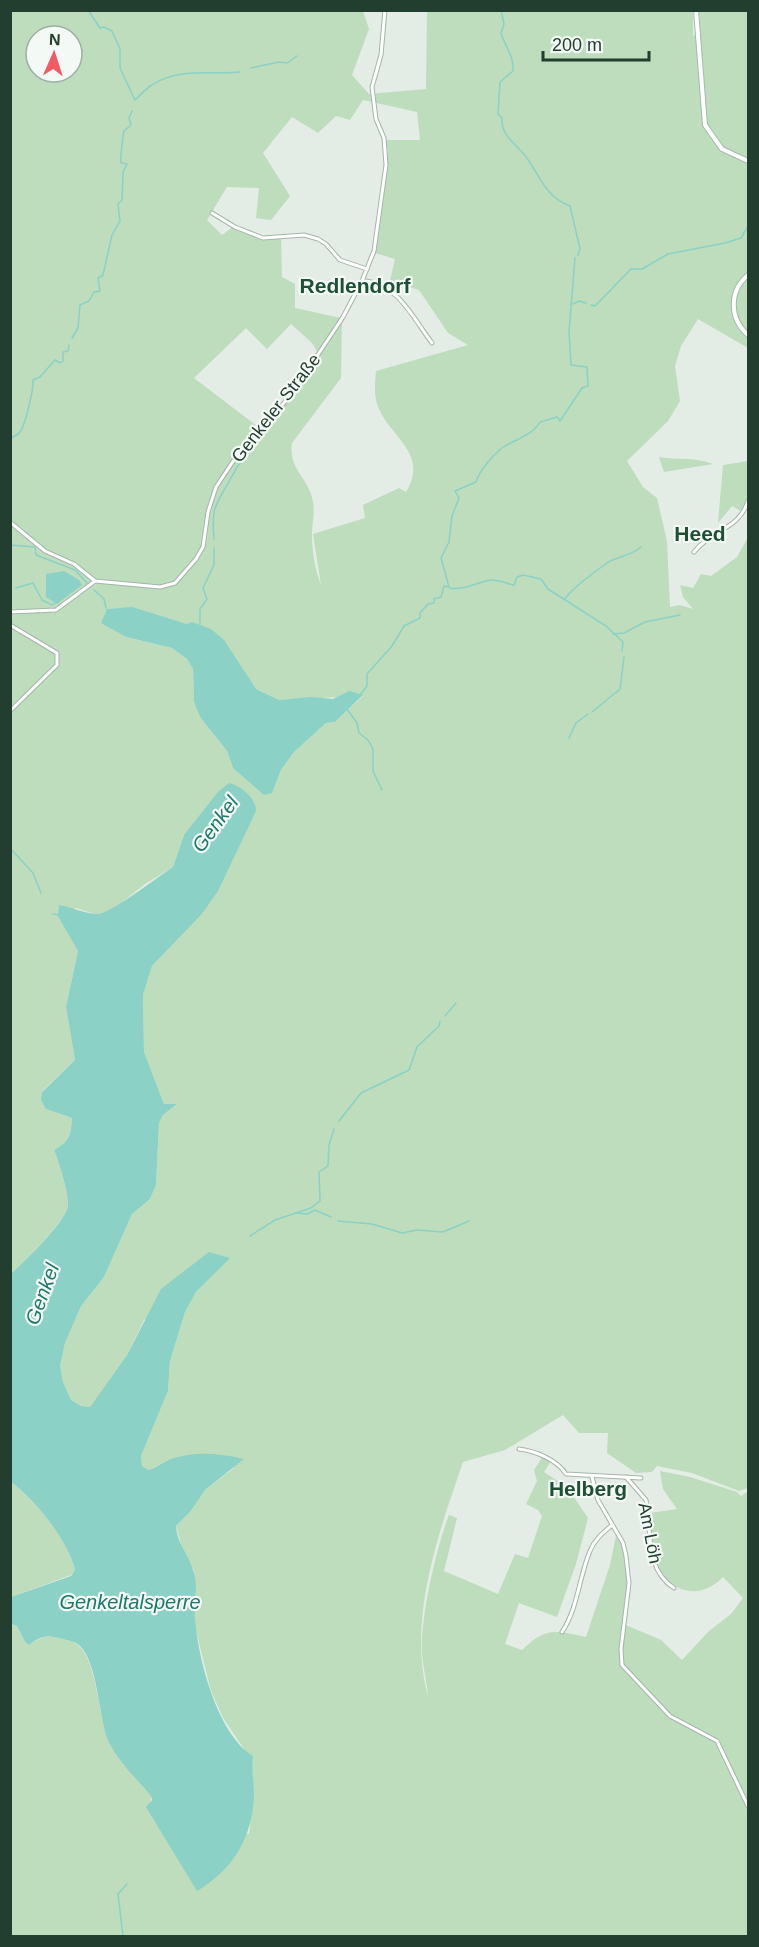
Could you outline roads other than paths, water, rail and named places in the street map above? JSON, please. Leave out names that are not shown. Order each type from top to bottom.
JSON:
[{"type":"main road","points":[[696,10],[704,119],[710,136],[726,153],[748,161]]},
{"type":"main road","points":[[748,274],[738,286],[733,303],[737,320],[748,335]]},
{"type":"street","name":"Genkeler Straße","points":[[95,581],[160,587],[175,583],[196,560],[203,547],[209,506],[216,487],[238,454],[291,395],[343,317],[362,281],[374,251],[386,165],[387,151],[376,119],[372,87],[381,55],[385,10]]},
{"type":"street","points":[[212,213],[235,227],[263,238],[304,235],[318,239],[340,260],[367,269]]},
{"type":"street","points":[[362,281],[378,283],[392,289],[432,343]]},
{"type":"street","points":[[694,552],[713,534],[736,522],[744,514],[748,501]]},
{"type":"street","points":[[10,522],[45,551],[74,564],[95,581],[56,610],[10,612]]},
{"type":"street","points":[[10,625],[57,653],[57,665],[10,711]]},
{"type":"street","points":[[519,1449],[537,1453],[561,1466],[566,1474],[641,1478]]},
{"type":"street","points":[[592,1477],[594,1488],[611,1526],[623,1543],[629,1583],[621,1649],[622,1665],[670,1716],[717,1741],[748,1806]]},
{"type":"street","name":"Am Löh","points":[[626,1477],[646,1500],[647,1525],[657,1572],[674,1588]]},
{"type":"street","points":[[562,1632],[581,1585],[589,1551],[596,1540],[611,1526]]},
{"type":"water","points":[[64,571],[79,580],[82,585],[57,604],[46,597],[46,574]]},
{"type":"water","points":[[132,607],[211,629],[224,640],[256,689],[279,700],[312,697],[333,699],[349,691],[363,695],[335,722],[326,723],[294,752],[281,770],[272,793],[264,795],[233,768],[227,751],[200,717],[194,702],[193,669],[187,659],[172,648],[126,637],[101,623],[107,609]]},
{"type":"water","name":"Genkeltalsperre","points":[[229,783],[247,793],[256,811],[218,891],[201,915],[152,966],[143,995],[144,1052],[164,1104],[177,1104],[163,1115],[159,1123],[156,1185],[150,1199],[132,1214],[104,1277],[81,1306],[65,1343],[60,1366],[63,1382],[71,1400],[81,1406],[90,1407],[127,1355],[161,1289],[209,1252],[230,1258],[196,1292],[185,1312],[170,1361],[168,1391],[141,1456],[142,1466],[149,1470],[171,1459],[189,1455],[216,1454],[244,1459],[205,1490],[190,1512],[176,1526],[195,1578],[195,1619],[205,1674],[229,1731],[253,1756],[253,1809],[245,1837],[231,1862],[197,1891],[146,1807],[152,1800],[151,1796],[121,1761],[107,1738],[94,1676],[86,1654],[76,1643],[53,1637],[38,1639],[29,1645],[17,1626],[11,1624],[11,1597],[71,1576],[75,1570],[66,1547],[40,1509],[11,1482],[10,1275],[54,1230],[68,1204],[67,1192],[54,1150],[68,1137],[72,1118],[46,1109],[41,1100],[42,1092],[75,1060],[66,1007],[78,951],[58,916],[59,905],[96,914],[102,913],[173,867],[184,835],[218,792]]},
{"type":"waterway","points":[[88,10],[100,28],[104,27],[112,31],[120,49],[120,68],[135,100],[152,85],[173,76],[240,72]]},
{"type":"waterway","points":[[501,10],[504,24],[501,33],[511,56],[513,71],[500,82],[498,114],[502,118],[505,133],[528,159],[547,189],[561,202],[570,206],[580,249],[578,255]]},
{"type":"waterway","points":[[251,68],[279,62],[287,63],[297,56]]},
{"type":"waterway","points":[[72,338],[78,328],[80,305],[89,301],[94,292],[100,291],[98,278],[103,275],[112,235],[120,221],[118,204],[122,200],[123,172],[127,164],[121,163],[122,147],[124,131],[131,125],[129,118],[132,111]]},
{"type":"waterway","points":[[591,305],[595,306],[631,269],[642,269],[668,254],[741,238],[748,226]]},
{"type":"waterway","points":[[360,695],[367,686],[367,674],[392,646],[404,626],[420,618],[420,613],[428,604],[434,603],[434,599],[441,597],[444,586],[449,587],[441,558],[449,542],[452,516],[459,498],[455,491],[476,482],[483,468],[498,451],[528,434],[540,422],[557,417],[560,421],[582,388],[588,386],[587,367],[571,365],[569,332],[575,258]]},
{"type":"waterway","points":[[573,304],[579,301],[586,303]]},
{"type":"waterway","points":[[10,446],[11,438],[22,428],[31,398],[33,380],[40,377],[55,360],[60,363],[63,361],[63,352],[68,351],[69,345]]},
{"type":"waterway","points":[[214,539],[213,519],[216,506],[238,466],[247,455]]},
{"type":"waterway","name":"Genkel","points":[[10,545],[35,547],[36,555],[75,570],[87,583]]},
{"type":"waterway","points":[[565,599],[607,563],[641,547]]},
{"type":"waterway","points":[[200,624],[200,609],[207,599],[203,588],[214,565],[214,548]]},
{"type":"waterway","points":[[450,588],[455,589],[491,580],[514,585],[517,577],[523,575],[541,579],[548,589],[606,626],[623,642],[622,651]]},
{"type":"waterway","points":[[16,588],[33,583],[42,600],[52,605],[55,603]]},
{"type":"waterway","name":"Genkel","points":[[94,590],[104,599],[106,608]]},
{"type":"waterway","points":[[613,634],[624,633],[645,622],[680,615]]},
{"type":"waterway","points":[[592,712],[620,689],[624,657]]},
{"type":"waterway","points":[[347,709],[357,723],[359,733],[368,740],[373,749],[373,771],[382,790]]},
{"type":"waterway","points":[[569,738],[576,723],[588,714]]},
{"type":"waterway","points":[[10,848],[33,873],[41,893]]},
{"type":"waterway","points":[[53,914],[60,915]]},
{"type":"waterway","points":[[445,1016],[456,1003]]},
{"type":"waterway","points":[[339,1121],[361,1093],[409,1070],[417,1047],[439,1026],[440,1021]]},
{"type":"waterway","points":[[250,1236],[275,1220],[311,1208],[320,1201],[319,1172],[328,1166],[329,1145],[334,1129]]},
{"type":"waterway","points":[[296,1213],[307,1214],[315,1210],[331,1217]]},
{"type":"waterway","points":[[338,1221],[372,1224],[402,1233],[417,1230],[443,1232],[469,1221]]},
{"type":"waterway","name":"Genkel","points":[[123,1936],[118,1894],[127,1884]]},
{"type":"district","name":"Redlendorf","points":[[355,285]]},
{"type":"district","name":"Heed","points":[[700,533]]},
{"type":"district","name":"Helberg","points":[[588,1488]]}]
